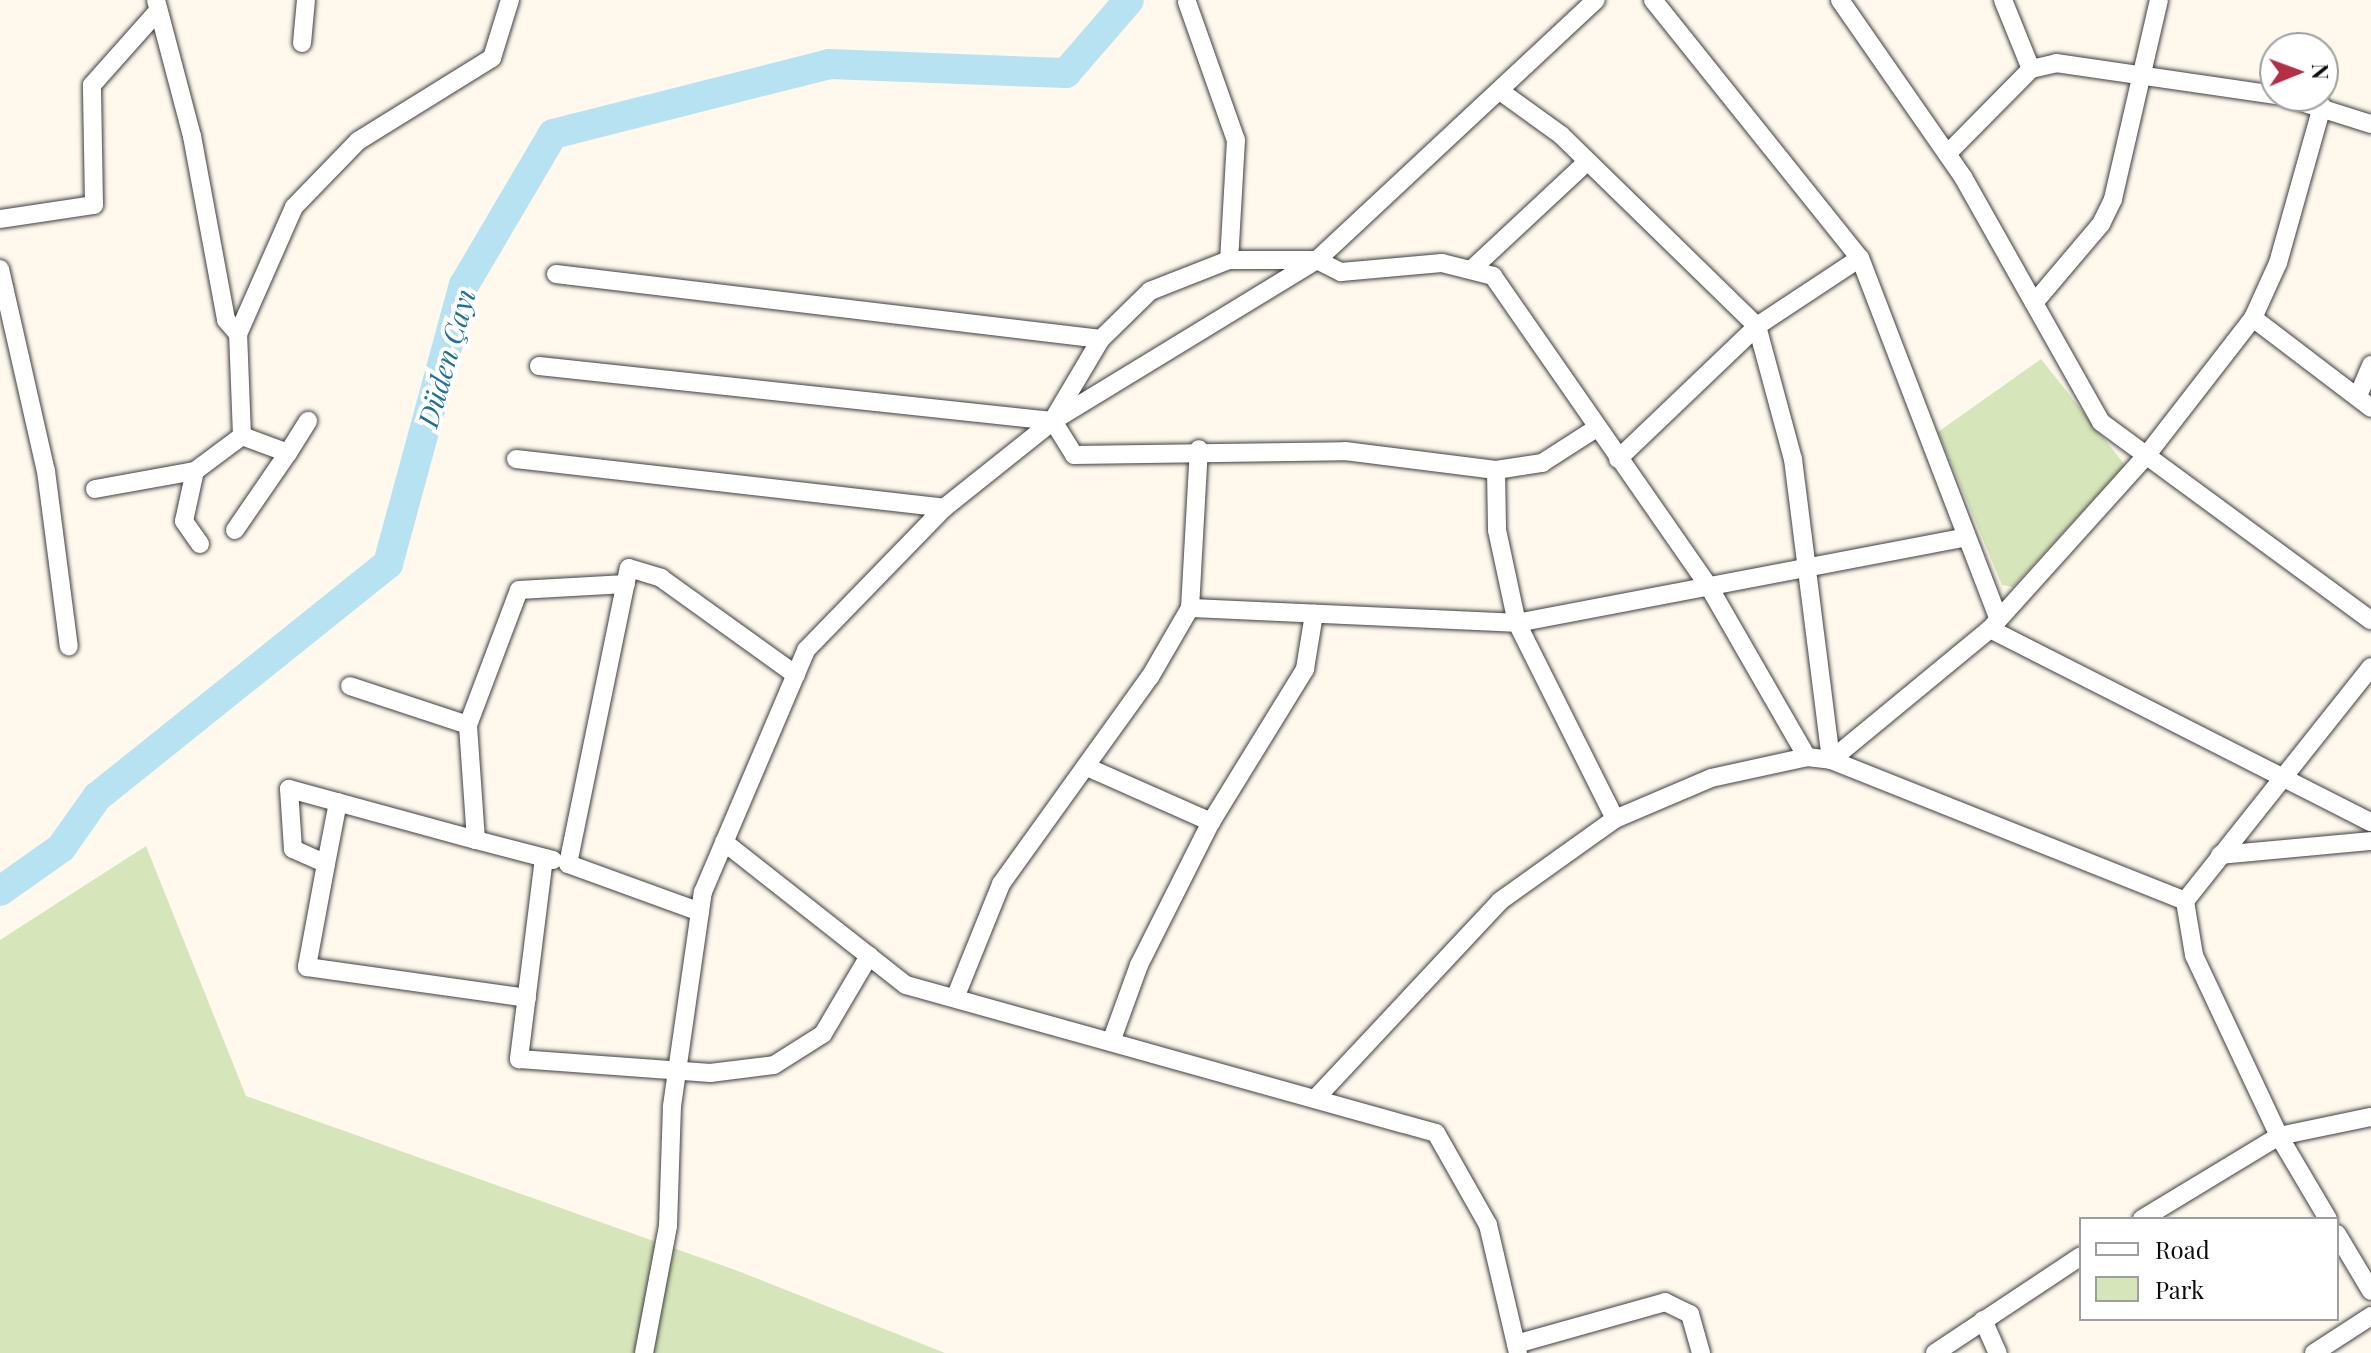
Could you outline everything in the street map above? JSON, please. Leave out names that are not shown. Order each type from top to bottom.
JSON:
[{"type":"street","points":[[302,43],[306,0]]},
{"type":"street","points":[[242,436],[238,334],[294,207],[358,141],[492,58],[510,0]]},
{"type":"street","points":[[644,1353],[668,1226],[678,1066],[700,912],[724,842],[806,650],[944,508],[1053,421],[1317,260],[1596,0]]},
{"type":"street","points":[[1653,0],[1860,258],[1966,537],[1994,623],[2284,773],[2371,822]]},
{"type":"street","points":[[1840,0],[1947,154],[2101,422],[2371,620]]},
{"type":"street","points":[[2003,0],[2031,69]]},
{"type":"street","points":[[2034,303],[2101,224],[2146,74],[2159,0]]},
{"type":"street","points":[[1187,2],[1236,140],[1229,260]]},
{"type":"street","points":[[157,5],[192,136],[226,320],[238,334]]},
{"type":"street","points":[[0,219],[94,205],[92,85],[157,5]]},
{"type":"street","points":[[1947,154],[2031,69],[2056,63],[2259,92]]},
{"type":"street","points":[[1500,91],[1588,161],[1757,326],[1793,459],[1810,572],[1831,760]]},
{"type":"street","points":[[1831,760],[1994,623],[2146,456],[2253,318],[2278,263],[2320,112]]},
{"type":"street","points":[[2338,112],[2371,124]]},
{"type":"street","points":[[1472,269],[1588,161]]},
{"type":"street","points":[[1618,459],[1757,326],[1860,258]]},
{"type":"street","points":[[1053,421],[1101,339],[1150,291],[1229,260],[1317,260],[1341,272],[1442,263],[1472,269],[1513,296],[1595,429],[1708,585],[1807,757]]},
{"type":"street","points":[[0,269],[46,471],[69,647]]},
{"type":"street","points":[[556,274],[1101,339]]},
{"type":"street","points":[[2253,318],[2365,402],[2371,365]]},
{"type":"street","points":[[539,366],[1053,421]]},
{"type":"street","points":[[235,530],[308,421]]},
{"type":"street","points":[[1053,421],[1074,455],[1199,449],[1345,451],[1496,470],[1542,463],[1595,429]]},
{"type":"street","points":[[242,436],[288,453]]},
{"type":"street","points":[[95,489],[195,471],[242,436]]},
{"type":"street","points":[[955,998],[1001,884],[1087,767],[1190,608],[1199,449]]},
{"type":"street","points":[[516,459],[944,508]]},
{"type":"street","points":[[1496,470],[1497,530],[1517,623],[1615,819]]},
{"type":"street","points":[[195,471],[184,521],[200,544]]},
{"type":"street","points":[[1190,608],[1517,623],[1708,585],[1810,572],[1966,537]]},
{"type":"street","points":[[568,864],[629,568],[661,578],[796,675]]},
{"type":"street","points":[[476,840],[468,725],[519,590],[626,584]]},
{"type":"street","points":[[1111,1042],[1139,965],[1211,822],[1305,669],[1314,614]]},
{"type":"street","points":[[2327,1217],[2279,1136],[2194,955],[2185,901],[2371,667]]},
{"type":"street","points":[[350,686],[468,725]]},
{"type":"street","points":[[1315,1099],[1500,901],[1615,819],[1698,782],[1807,757],[1831,760],[2185,901]]},
{"type":"street","points":[[1087,767],[1211,822]]},
{"type":"street","points":[[326,864],[293,849],[289,789],[568,864],[700,912]]},
{"type":"street","points":[[338,802],[307,967],[527,998]]},
{"type":"street","points":[[2220,855],[2371,841]]},
{"type":"street","points":[[724,842],[906,985],[1436,1133],[1488,1225],[1517,1348],[1665,1302],[1690,1314],[1701,1353]]},
{"type":"street","points":[[544,858],[519,1059],[678,1066],[710,1073],[774,1065],[823,1034],[869,956]]},
{"type":"street","points":[[2145,1217],[2279,1136],[2371,1117]]},
{"type":"street","points":[[2339,1237],[2371,1291]]},
{"type":"street","points":[[1935,1353],[2079,1257]]},
{"type":"street","points":[[2314,1353],[2371,1316]]},
{"type":"street","points":[[1983,1320],[1998,1353]]},
{"type":"green space","points":[[2041,359],[2125,465],[2013,587],[2002,585],[1938,432]]},
{"type":"green space","points":[[146,846],[246,1096],[738,1271],[945,1353],[0,1353],[0,940]]},
{"type":"waterway","name":"Düden Çayı","points":[[0,891],[61,848],[97,797],[388,564],[464,285],[553,134],[829,64],[1066,73],[1129,0]]}]
